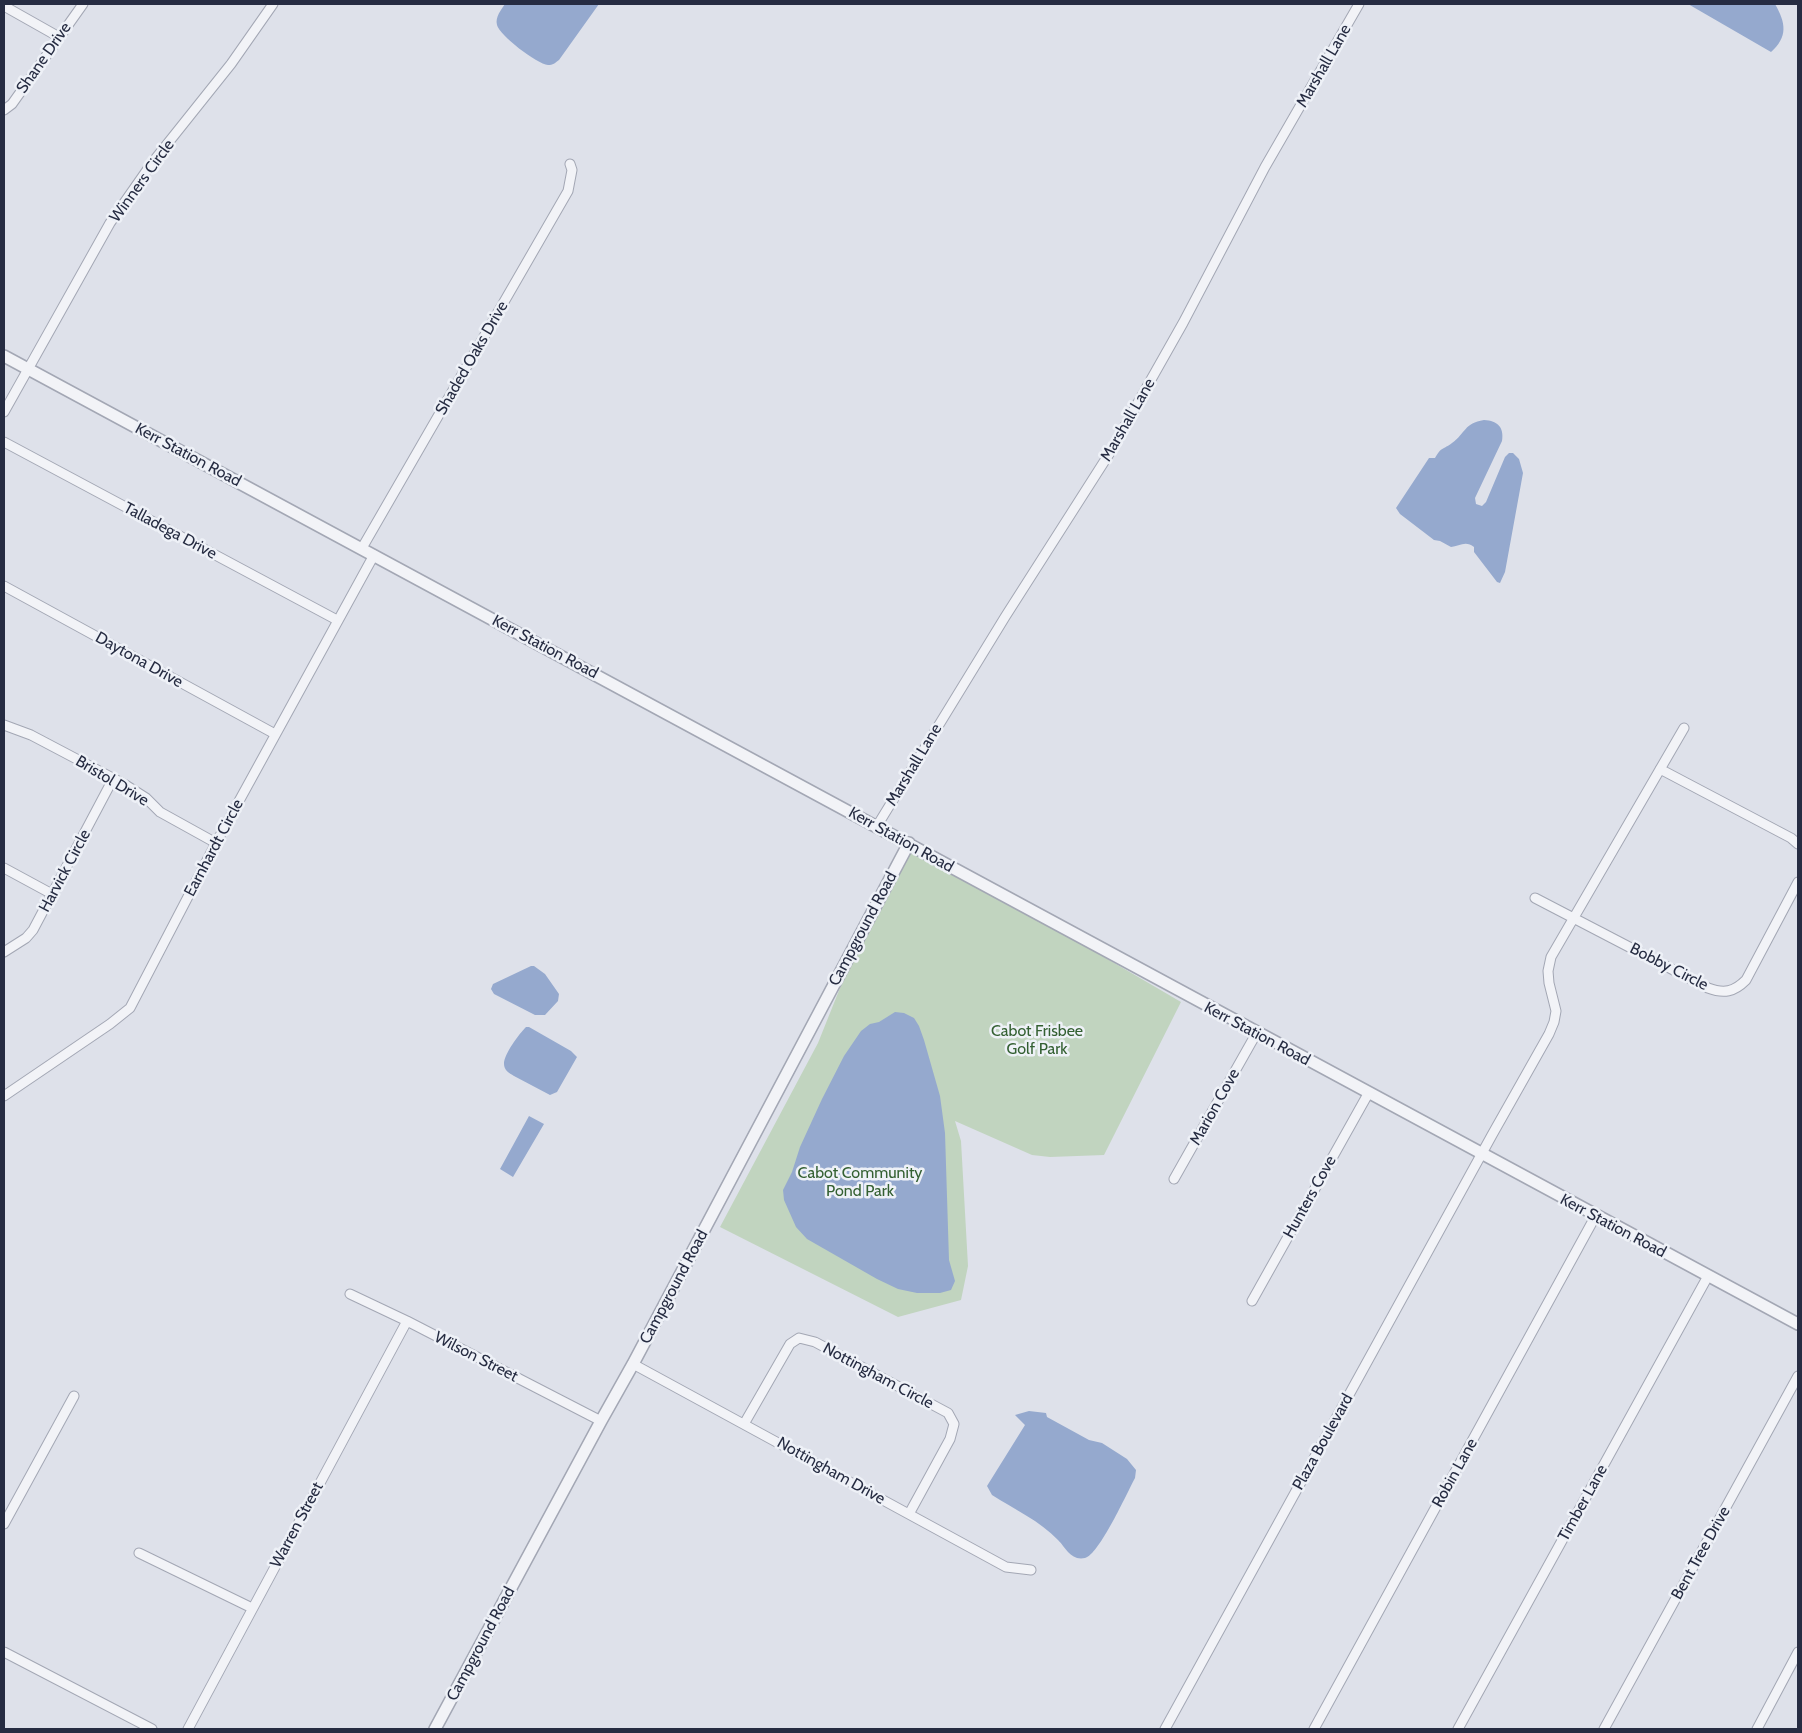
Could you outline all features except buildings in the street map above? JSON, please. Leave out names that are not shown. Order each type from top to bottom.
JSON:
[{"type":"street","name":"Shane Drive","points":[[4,110],[12,104],[83,4]]},
{"type":"street","name":"Winners Circle","points":[[28,369],[110,223],[152,163],[231,64],[273,4]]},
{"type":"street","name":"Marshall Lane","points":[[877,826],[1004,617],[1109,454],[1183,323],[1266,167],[1360,4]]},
{"type":"street","points":[[4,6],[60,37]]},
{"type":"street","name":"Shaded Oaks Drive","points":[[362,548],[568,191],[572,170],[570,164]]},
{"type":"street","name":"Kerr Station Road","points":[[4,356],[909,843],[1481,1156],[1798,1324]]},
{"type":"street","points":[[4,412],[28,369]]},
{"type":"street","name":"Talladega Drive","points":[[4,442],[337,620]]},
{"type":"street","name":"Earnhardt Circle","points":[[4,1096],[110,1024],[130,1008],[216,843],[374,555]]},
{"type":"street","name":"Daytona Drive","points":[[4,586],[275,734]]},
{"type":"street","name":"Bristol Drive","points":[[4,725],[31,735],[114,779],[146,798],[160,812],[216,843]]},
{"type":"street","name":"Plaza Boulevard","points":[[1167,1729],[1549,1034],[1556,1011],[1549,983],[1548,971],[1551,957],[1684,728]]},
{"type":"street","points":[[1660,769],[1791,838],[1798,844]]},
{"type":"street","name":"Harvick Circle","points":[[4,952],[30,934],[114,779]]},
{"type":"street","name":"Campground Road","points":[[435,1729],[633,1364],[909,843]]},
{"type":"street","points":[[4,868],[52,894]]},
{"type":"street","name":"Bobby Circle","points":[[1536,898],[1708,988],[1719,992],[1730,992],[1746,980],[1798,882]]},
{"type":"street","name":"Marion Cove","points":[[1174,1179],[1256,1034]]},
{"type":"street","name":"Hunters Cove","points":[[1252,1301],[1368,1094]]},
{"type":"street","name":"Robin Lane","points":[[1314,1729],[1595,1217]]},
{"type":"street","name":"Timber Lane","points":[[1458,1729],[1708,1276]]},
{"type":"street","name":"Wilson Street","points":[[350,1294],[407,1321],[601,1421]]},
{"type":"street","name":"Warren Street","points":[[188,1729],[407,1321]]},
{"type":"street","name":"Nottingham Circle","points":[[744,1424],[790,1344],[799,1338],[815,1342],[948,1413],[954,1424],[950,1439],[909,1514]]},
{"type":"street","name":"Nottingham Drive","points":[[633,1364],[1006,1567],[1031,1570]]},
{"type":"street","name":"Bent Tree Drive","points":[[1604,1729],[1798,1376]]},
{"type":"street","points":[[4,1524],[74,1396]]},
{"type":"street","points":[[139,1553],[252,1608]]},
{"type":"street","points":[[4,1652],[152,1729]]},
{"type":"street","points":[[1757,1729],[1798,1652]]},
{"type":"green space","points":[[909,843],[1181,1002],[1104,1155],[1050,1157],[1032,1155],[955,1121],[961,1141],[968,1266],[961,1300],[898,1317],[720,1227],[818,1043],[864,928]]},
{"type":"water","points":[[505,4],[599,4],[559,60],[548,65],[528,55],[499,30],[497,19]]},
{"type":"water","points":[[1688,4],[1775,4],[1783,24],[1783,35],[1771,52]]},
{"type":"water","points":[[1484,420],[1496,423],[1501,428],[1502,441],[1475,498],[1476,504],[1482,506],[1486,502],[1505,457],[1509,453],[1513,453],[1519,459],[1523,473],[1505,572],[1500,583],[1497,582],[1474,552],[1474,547],[1465,544],[1451,547],[1434,540],[1400,514],[1396,508],[1429,458],[1435,458],[1441,450],[1457,439],[1473,423]]},
{"type":"water","points":[[531,966],[545,974],[559,994],[558,1001],[545,1015],[535,1015],[494,994],[491,989],[493,984]]},
{"type":"water","points":[[895,1012],[904,1013],[914,1018],[919,1026],[940,1096],[945,1133],[949,1260],[955,1281],[951,1290],[940,1293],[917,1293],[898,1289],[807,1239],[796,1227],[784,1200],[783,1190],[792,1172],[800,1147],[844,1056],[861,1031],[870,1024],[879,1022]]},
{"type":"water","points":[[526,1027],[571,1051],[577,1057],[557,1092],[550,1095],[514,1076],[505,1068],[504,1064],[509,1050]]},
{"type":"water","points":[[529,1116],[544,1124],[513,1177],[500,1169]]},
{"type":"water","points":[[1029,1411],[1046,1413],[1047,1417],[1089,1440],[1102,1443],[1127,1459],[1136,1470],[1135,1478],[1105,1535],[1098,1546],[1085,1558],[1072,1556],[1051,1533],[992,1495],[987,1486],[1025,1425],[1015,1415]]},
{"type":"park label","name":"Cabot Frisbee Golf Park","points":[[1037,1040]]},
{"type":"park label","name":"Cabot Community Pond Park","points":[[860,1182]]}]
